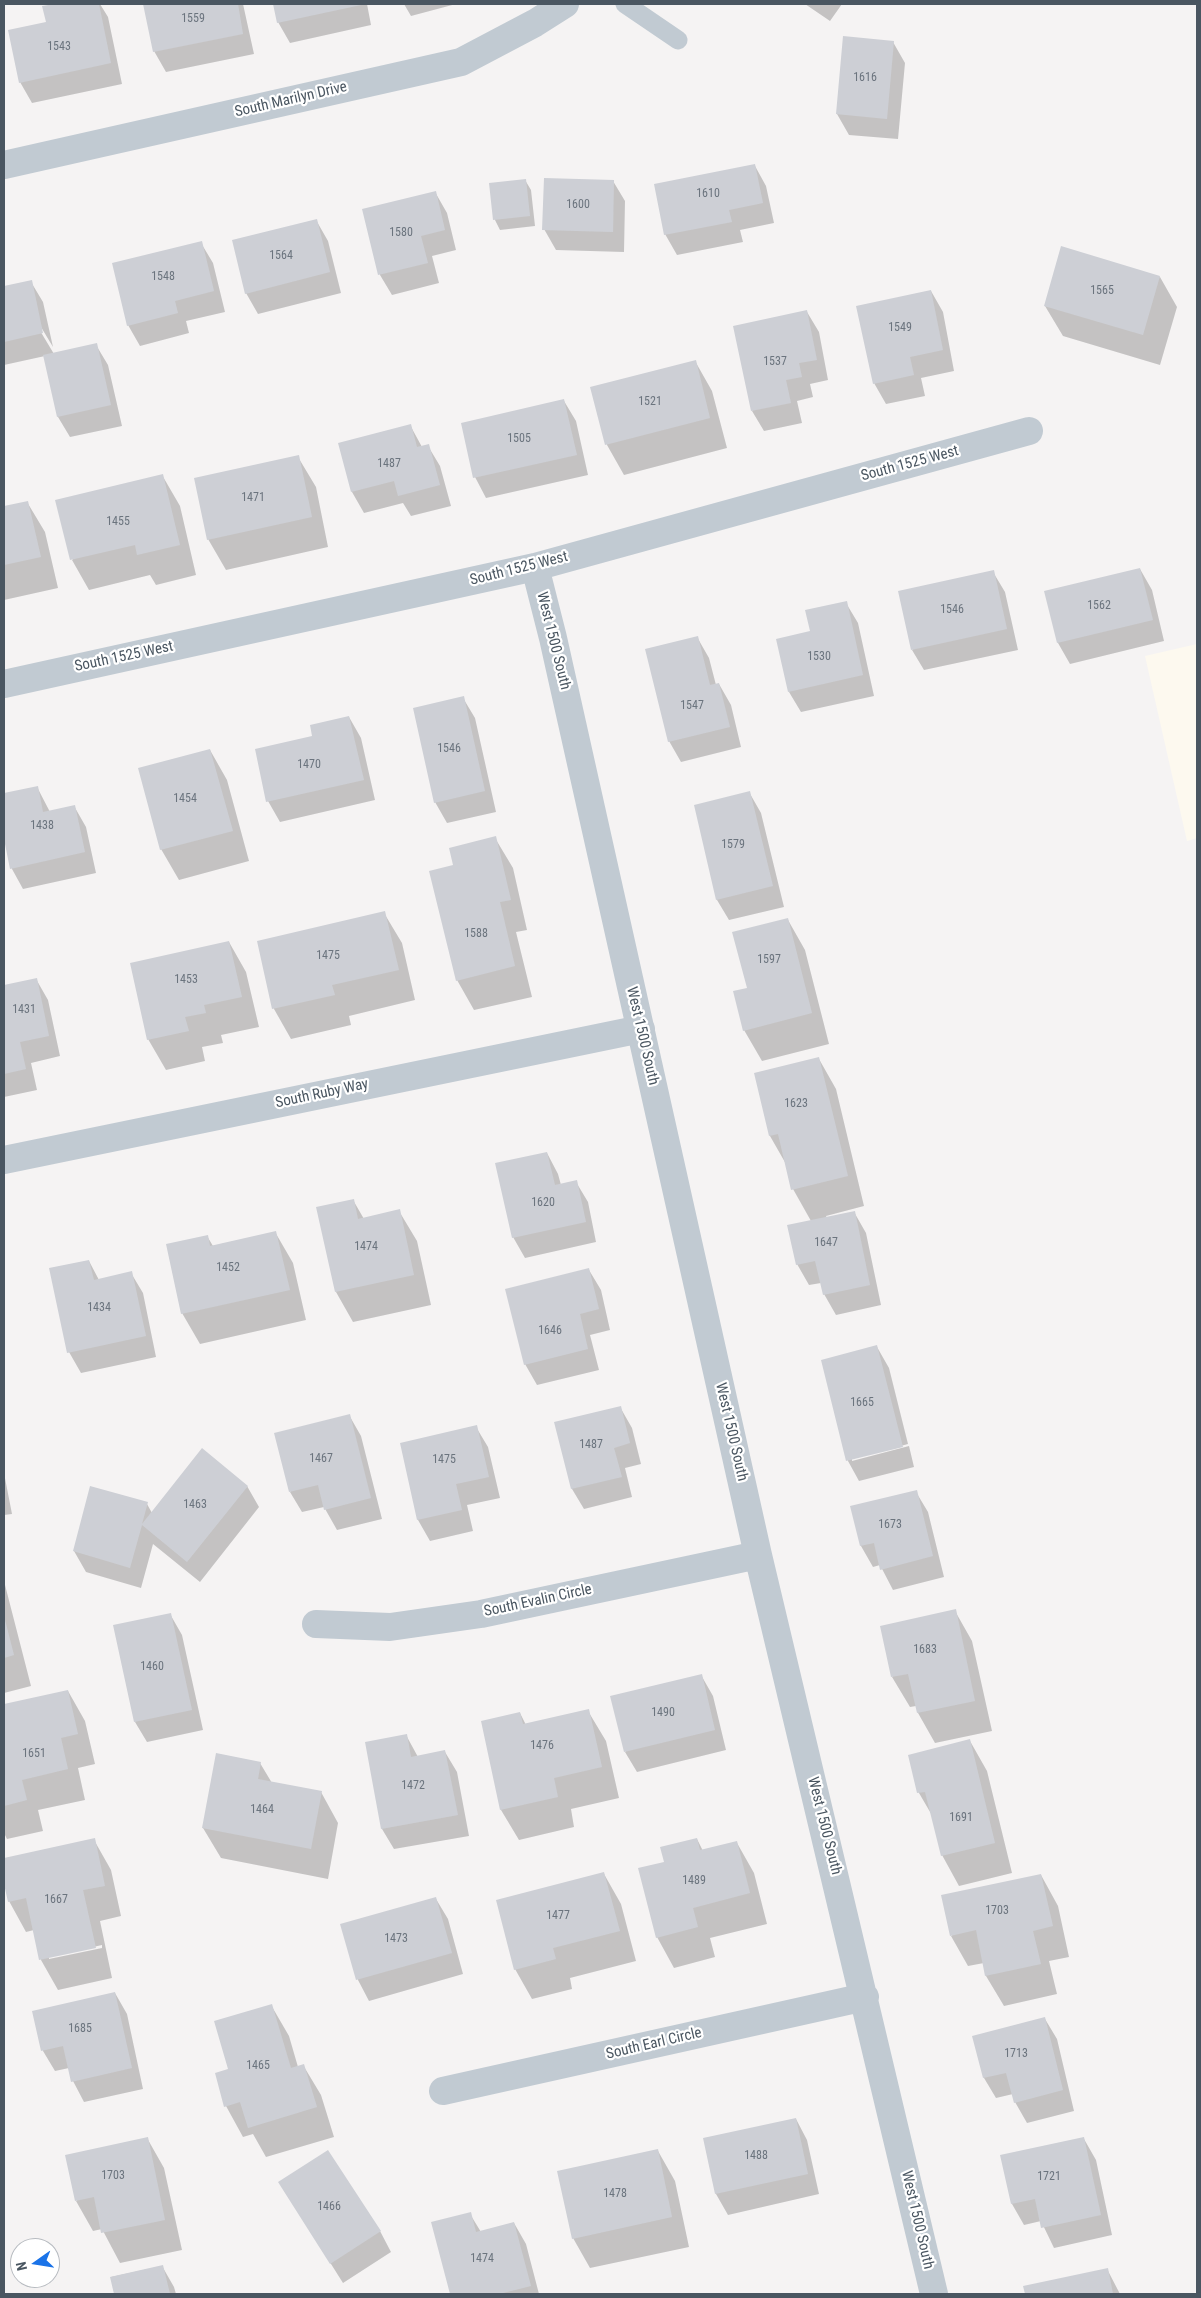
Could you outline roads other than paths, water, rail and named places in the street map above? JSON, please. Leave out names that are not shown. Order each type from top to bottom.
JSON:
[{"type":"street","name":"South Marilyn Drive","points":[[4,165],[461,62],[535,23],[565,4]]},
{"type":"street","name":"South 1525 West","points":[[4,684],[535,567],[1029,431]]},
{"type":"street","name":"West 1500 South","points":[[535,567],[553,638],[758,1554],[865,1997],[934,2294]]},
{"type":"street","name":"South Ruby Way","points":[[4,1160],[641,1029]]},
{"type":"street","name":"South Evalin Circle","points":[[316,1624],[390,1626],[481,1614],[758,1554]]},
{"type":"street","name":"South Earl Circle","points":[[443,2091],[865,1997]]},
{"type":"lane","points":[[625,4],[678,40]]}]
